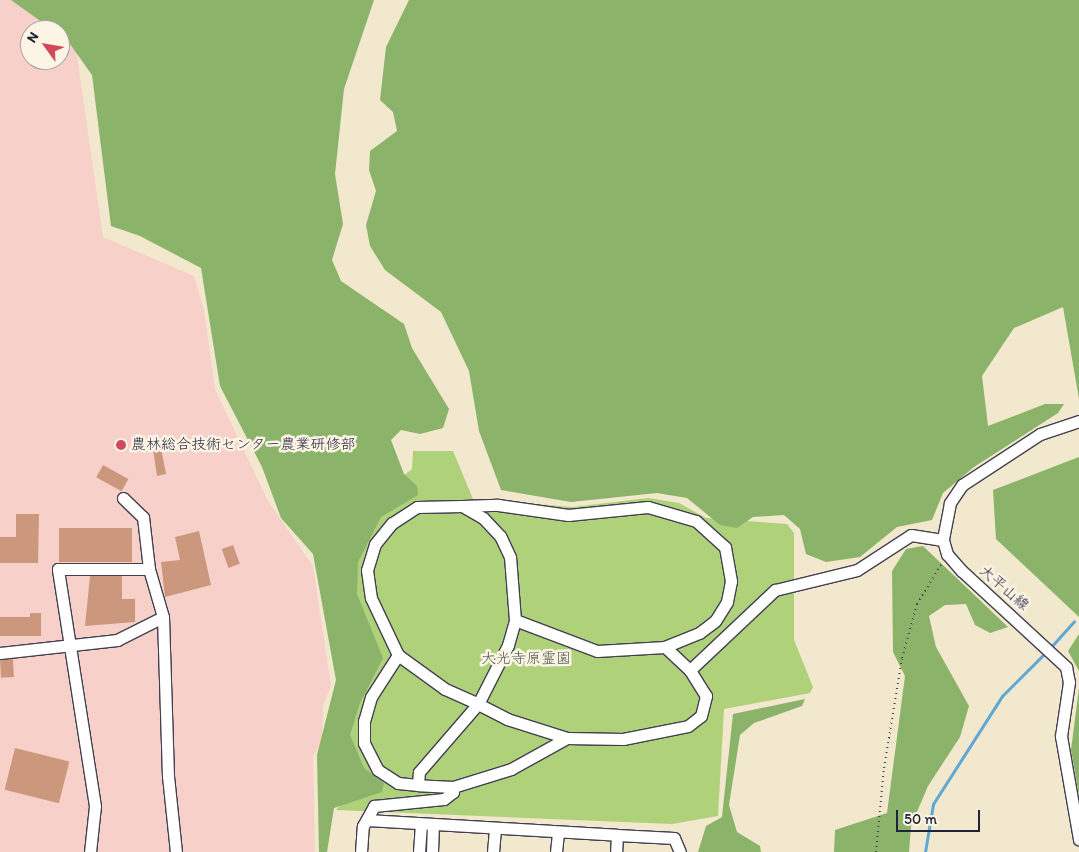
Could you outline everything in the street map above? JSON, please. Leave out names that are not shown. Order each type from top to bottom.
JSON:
[{"type":"street","points":[[947,554],[943,540],[950,503],[962,485],[1040,434],[1079,421]]},
{"type":"street","points":[[123,498],[143,517],[149,570],[164,617],[168,776],[176,852]]},
{"type":"street","points":[[515,620],[597,651],[665,647],[699,633],[715,621],[727,602],[731,581],[727,556],[711,531],[678,512],[648,507],[568,515],[498,505],[417,507],[392,523],[375,544],[367,570],[370,598],[398,655],[446,689],[507,719],[567,738],[624,738],[688,726],[706,707],[700,682],[665,647]]},
{"type":"street","points":[[418,785],[420,772],[478,704],[508,645],[515,620],[510,557],[500,536],[483,518],[462,506]]},
{"type":"street","points":[[690,670],[775,590],[857,570],[911,535],[943,540]]},
{"type":"street","name":"大平山線","points":[[947,554],[1055,653],[1066,667],[1069,682],[1061,736],[1079,839]]},
{"type":"street","points":[[90,852],[95,806],[58,569],[149,570]]},
{"type":"street","points":[[0,653],[71,647],[117,640],[164,617]]},
{"type":"street","points":[[398,655],[371,697],[364,721],[364,743],[378,770],[398,783],[453,787],[510,769],[567,738]]},
{"type":"street","points":[[361,852],[367,820],[374,806],[444,799],[453,787]]},
{"type":"street","points":[[367,820],[420,825],[674,838],[680,852]]},
{"type":"street","points":[[419,852],[420,825]]},
{"type":"street","points":[[432,852],[433,825]]},
{"type":"street","points":[[493,852],[495,828]]},
{"type":"street","points":[[556,852],[558,832]]},
{"type":"street","points":[[616,852],[617,835]]},
{"type":"path","points":[[876,852],[884,768],[902,658],[917,604],[947,554]]},
{"type":"shaded area","name":"農林総合技術センター農業研修部","points":[[0,0],[69,0],[103,237],[194,276],[204,310],[215,389],[268,501],[313,566],[331,686],[323,706],[322,741],[313,756],[315,852],[0,852]]},
{"type":"green space","points":[[11,0],[374,0],[344,89],[335,174],[343,224],[332,260],[341,281],[404,324],[412,348],[449,409],[443,428],[420,434],[401,430],[391,440],[404,474],[417,486],[418,495],[381,517],[358,562],[357,594],[383,658],[360,703],[350,735],[364,768],[384,783],[382,792],[334,808],[327,852],[319,852],[317,755],[336,680],[313,554],[281,518],[262,467],[220,386],[201,268],[140,236],[111,226],[92,75],[70,44],[70,20],[39,20]]},
{"type":"green space","points":[[409,0],[1079,0],[1079,399],[1063,307],[1014,328],[982,376],[988,426],[1045,404],[1064,404],[1058,413],[974,467],[943,493],[932,520],[897,527],[860,557],[826,562],[806,554],[800,529],[784,515],[753,517],[737,528],[720,525],[687,498],[657,493],[571,502],[501,490],[479,431],[469,371],[441,312],[385,270],[370,246],[366,225],[376,191],[369,170],[370,151],[397,131],[393,112],[380,100],[386,47]]},
{"type":"green space","name":"大光寺原霊園","points":[[413,451],[453,451],[473,499],[573,507],[648,498],[679,503],[706,518],[787,524],[794,533],[794,640],[813,687],[810,693],[724,709],[718,816],[672,824],[336,810],[359,783],[346,728],[336,530],[412,469]]},
{"type":"green space","points":[[1079,457],[1079,617],[996,539],[993,490]]},
{"type":"green space","points":[[923,546],[1008,627],[990,633],[975,625],[966,604],[945,605],[929,616],[936,647],[969,706],[960,737],[928,786],[911,826],[909,852],[834,852],[835,830],[887,813],[905,676],[893,652],[892,571],[906,549]]},
{"type":"green space","points":[[1079,634],[1079,671],[1068,651]]},
{"type":"green space","points":[[1079,688],[1079,795],[1071,750]]},
{"type":"green space","points":[[805,699],[802,706],[754,723],[740,735],[729,805],[737,832],[760,846],[761,852],[698,852],[706,826],[722,817],[733,714]]},
{"type":"building","points":[[161,448],[166,474],[157,476],[153,449]]},
{"type":"building","points":[[103,465],[128,479],[122,491],[96,477]]},
{"type":"building","points":[[16,514],[39,514],[38,563],[0,563],[0,537],[16,537]]},
{"type":"building","points":[[59,528],[132,528],[132,562],[59,562]]},
{"type":"building","points":[[199,531],[211,585],[165,597],[161,562],[180,560],[175,537]]},
{"type":"building","points":[[233,545],[240,564],[229,568],[222,549]]},
{"type":"building","points":[[90,576],[122,576],[122,599],[135,599],[135,622],[85,626]]},
{"type":"building","points":[[30,613],[41,613],[41,636],[0,636],[0,617],[30,617]]},
{"type":"building","points":[[13,659],[14,677],[1,678],[0,660]]},
{"type":"building","points":[[15,748],[69,762],[59,803],[5,790]]},
{"type":"waterway","points":[[1050,648],[1074,621]]},
{"type":"waterway","points":[[925,852],[933,804],[1002,696],[1045,653]]},
{"type":"place","name":"農林総合技術センター農業研修部","points":[[121,445]]}]
